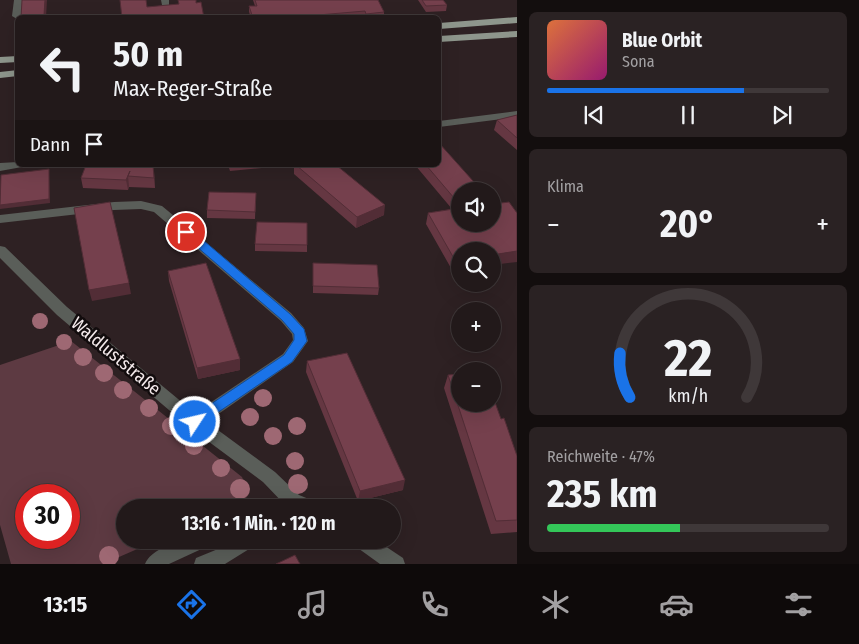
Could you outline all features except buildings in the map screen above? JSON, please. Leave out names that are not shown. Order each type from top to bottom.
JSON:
[{"type":"main road","points":[[441,26],[516,20]]},
{"type":"main road","points":[[441,39],[516,34]]},
{"type":"main road","points":[[0,60],[15,59]]},
{"type":"main road","points":[[0,75],[15,74]]},
{"type":"street","points":[[17,15],[18,0]]},
{"type":"street","points":[[441,124],[516,114]]},
{"type":"street","points":[[0,167],[15,165]]},
{"type":"street","points":[[0,219],[141,205],[158,208],[286,317],[299,332],[301,341],[288,358],[195,422]]},
{"type":"street","name":"Waldluststraße","points":[[0,250],[74,322],[195,422],[270,478],[285,499]]},
{"type":"street","points":[[154,564],[160,559],[182,549]]},
{"type":"street","points":[[203,564],[234,549]]},
{"type":"street","points":[[374,549],[396,564]]},
{"type":"shaded area","points":[[71,341],[242,477],[249,494],[245,499],[116,499],[116,549],[137,549],[103,564],[11,564],[0,525],[0,365]]},
{"type":"route","points":[[186,232],[286,317],[299,332],[301,341],[288,358],[195,422]]}]
